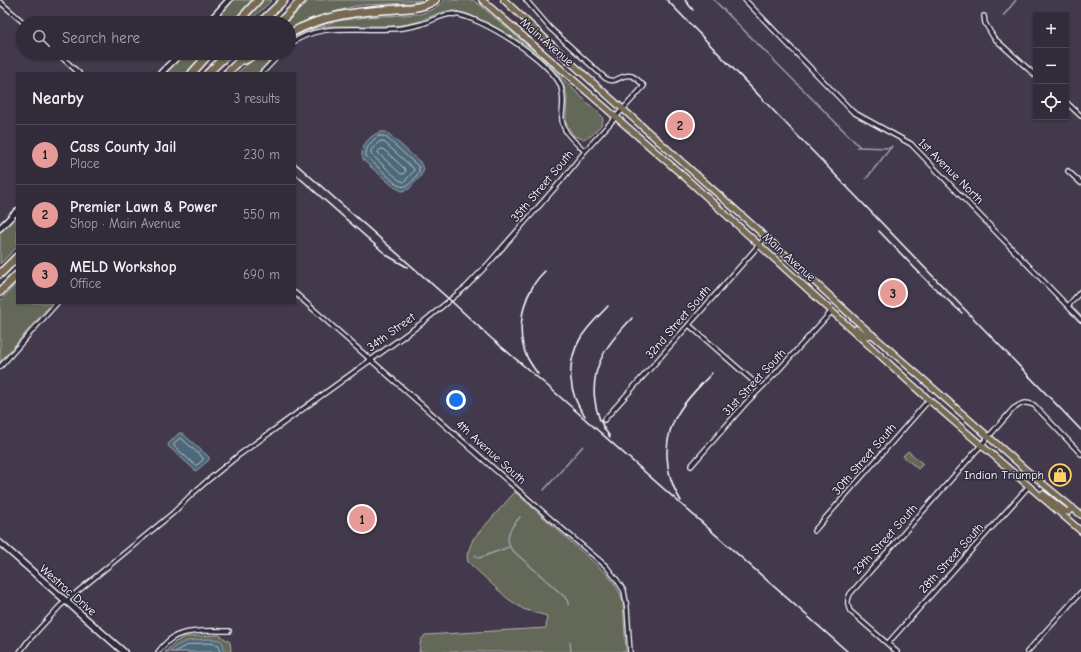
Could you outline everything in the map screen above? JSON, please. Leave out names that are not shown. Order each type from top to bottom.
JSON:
[{"type":"highway","points":[[243,16],[258,0]]},
{"type":"highway","points":[[267,16],[284,0]]},
{"type":"highway","points":[[286,16],[302,0]]},
{"type":"highway","points":[[296,30],[323,19],[339,15],[358,12],[416,8],[435,0]]},
{"type":"highway","points":[[193,72],[204,60]]},
{"type":"highway","points":[[209,72],[222,60]]},
{"type":"highway","points":[[228,72],[241,60]]},
{"type":"highway","points":[[237,64],[244,60]]},
{"type":"highway","points":[[0,274],[16,258]]},
{"type":"highway","points":[[0,292],[16,276]]},
{"type":"main road","name":"Main Avenue","points":[[482,0],[617,117],[929,400],[1081,531]]},
{"type":"main road","name":"Main Avenue","points":[[504,0],[873,335],[988,437],[1081,515]]},
{"type":"main road","points":[[838,316],[866,336],[873,335]]},
{"type":"main road","points":[[1021,480],[1065,511],[1068,512],[1072,508]]},
{"type":"street","points":[[214,16],[229,0]]},
{"type":"street","name":"35th Street South","points":[[484,269],[561,181],[585,151],[644,86],[631,76],[622,77],[609,82],[550,28],[526,0]]},
{"type":"street","name":"1st Avenue North","points":[[745,0],[853,112],[911,144],[1081,320]]},
{"type":"street","points":[[0,2],[16,16]]},
{"type":"street","points":[[296,40],[302,36],[321,30],[402,28],[423,24],[447,14],[462,15],[470,18],[515,42],[554,75],[559,81],[563,97],[561,116],[564,129],[585,151]]},
{"type":"street","points":[[984,16],[985,23],[994,38],[1033,73]]},
{"type":"street","points":[[65,60],[79,72]]},
{"type":"street","points":[[162,72],[174,60]]},
{"type":"street","points":[[263,72],[274,60]]},
{"type":"street","points":[[1069,105],[1081,116]]},
{"type":"street","points":[[1068,171],[1081,183]]},
{"type":"street","points":[[0,228],[16,212]]},
{"type":"street","name":"32nd Street South","points":[[604,420],[766,237]]},
{"type":"street","name":"34th Street","points":[[20,652],[28,641],[65,601],[173,513],[219,471],[422,322],[467,286],[484,269]]},
{"type":"street","points":[[1068,306],[1081,291]]},
{"type":"street","name":"4th Avenue South","points":[[296,294],[606,566],[624,591],[627,608],[630,652]]},
{"type":"street","points":[[0,367],[57,304]]},
{"type":"street","name":"31st Street South","points":[[691,466],[832,311]]},
{"type":"street","points":[[689,325],[761,388]]},
{"type":"street","name":"30th Street South","points":[[814,531],[929,400]]},
{"type":"street","name":"29th Street South","points":[[897,652],[850,611],[847,604],[850,594],[1013,409],[1022,403],[1034,405],[1081,454]]},
{"type":"street","name":"28th Street South","points":[[888,644],[1029,486]]},
{"type":"street","name":"Westrac Drive","points":[[0,543],[124,652]]},
{"type":"street","points":[[1027,652],[1081,592]]},
{"type":"street","points":[[158,652],[172,638],[179,634],[188,632],[229,631]]},
{"type":"green space","points":[[233,0],[254,0],[240,16],[218,16]]},
{"type":"green space","points":[[262,0],[272,0],[255,16],[247,16]]},
{"type":"green space","points":[[310,0],[422,0],[410,3],[362,5],[352,7],[317,17],[296,28],[296,16],[293,16]]},
{"type":"green space","points":[[445,0],[473,0],[549,64],[602,116],[603,120],[601,125],[591,136],[583,139],[574,136],[566,122],[566,92],[560,78],[554,70],[522,43],[468,14],[447,11],[417,22],[396,26],[324,26],[314,28],[296,36],[296,33],[311,27],[337,21],[368,17],[420,14],[434,9]]},
{"type":"green space","points":[[177,60],[201,60],[190,72],[166,72]]},
{"type":"green space","points":[[253,60],[270,60],[259,72],[238,72]]},
{"type":"green space","points":[[16,217],[16,248],[0,264],[0,233]]},
{"type":"green space","points":[[16,284],[16,304],[51,304],[0,362],[0,301]]},
{"type":"green space","points":[[908,451],[923,464],[918,469],[903,456]]},
{"type":"green space","points":[[515,492],[607,574],[614,583],[621,595],[623,603],[626,652],[419,652],[421,640],[425,635],[546,628],[547,616],[523,609],[507,598],[468,562],[467,555],[473,539]]},
{"type":"green space","points":[[219,635],[230,642],[231,652],[165,652],[175,642],[184,637]]},
{"type":"water","points":[[381,132],[386,132],[390,135],[420,162],[424,170],[409,189],[402,191],[394,187],[364,161],[362,156],[363,147],[369,139]]},
{"type":"water","points":[[179,433],[182,433],[209,457],[209,460],[196,471],[168,446]]},
{"type":"water","points":[[216,639],[222,642],[224,652],[170,652],[182,643],[192,640]]},
{"type":"waterway","points":[[714,0],[860,147]]},
{"type":"waterway","points":[[1003,16],[1016,0]]},
{"type":"waterway","points":[[866,179],[892,146]]},
{"type":"waterway","points":[[857,147],[891,148]]},
{"type":"waterway","points":[[544,490],[583,446]]},
{"type":"waterway","points":[[520,517],[514,524],[508,536],[511,549],[565,597],[568,605]]},
{"type":"waterway","points":[[475,555],[479,558],[509,547]]},
{"type":"waterway","points":[[570,642],[571,652]]},
{"type":"railway","points":[[667,0],[1081,430]]},
{"type":"railway","points":[[685,0],[693,10]]},
{"type":"railway","points":[[296,164],[491,338],[550,388],[848,652]]},
{"type":"railway","points":[[296,175],[388,256],[407,267]]},
{"type":"railway","points":[[879,231],[930,284],[962,313]]},
{"type":"railway","points":[[538,374],[528,359],[525,351],[522,342],[521,323],[525,305],[533,285],[545,271]]},
{"type":"railway","points":[[585,416],[579,407],[572,388],[572,358],[580,339],[608,306]]},
{"type":"railway","points":[[610,437],[599,418],[594,397],[594,386],[603,355],[616,335],[632,318]]},
{"type":"railway","points":[[681,501],[675,490],[668,468],[667,444],[674,421],[680,410],[691,395],[712,373]]},
{"type":"place","name":"Premier Lawn & Power","points":[[680,125]]},
{"type":"place","name":"MELD Workshop","points":[[893,293]]},
{"type":"place","name":"Indian Triumph","points":[[1060,475]]},
{"type":"place","name":"Cass County Jail","points":[[362,519]]}]
